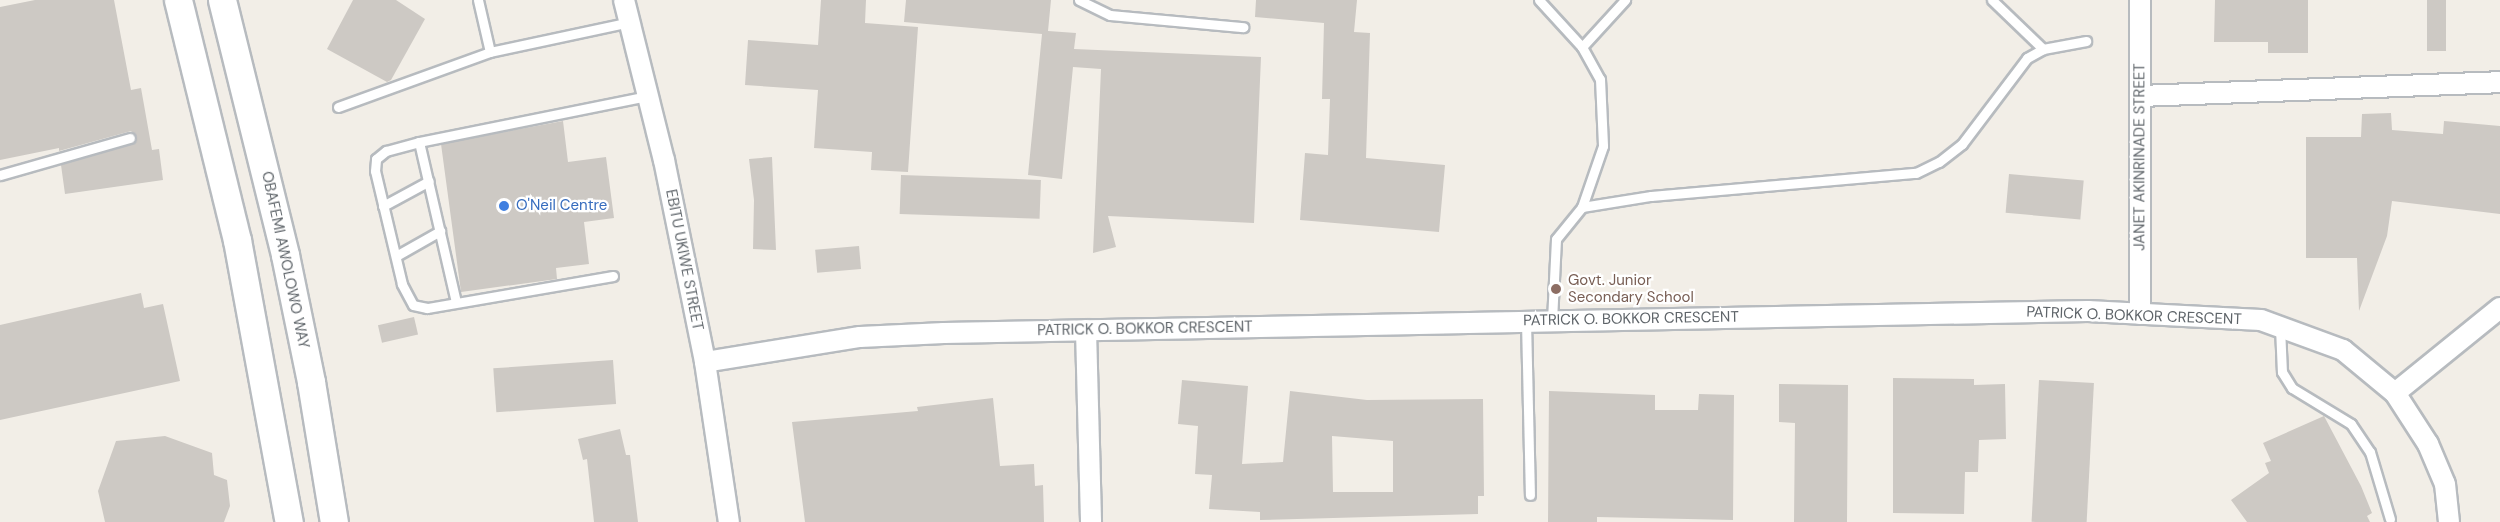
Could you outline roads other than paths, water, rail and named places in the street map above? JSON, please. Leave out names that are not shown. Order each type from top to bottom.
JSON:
[{"type":"main road","points":[[178,0],[240,251],[289,522]]},
{"type":"main road","name":"OBAFEMI AWOLOWO WAY","points":[[222,0],[285,255],[311,382],[334,522]]},
{"type":"street","name":"EBITU UKIWE STREET","points":[[624,0],[705,362],[729,522]]},
{"type":"street","name":"JANET AKINRINADE STREET","points":[[2140,0],[2140,314]]},
{"type":"street","points":[[2140,96],[2500,82]]},
{"type":"street","points":[[2395,393],[2500,308]]},
{"type":"street","name":"PATRICK O. BOKKOR CRESCENT","points":[[705,362],[860,337],[1086,330],[2088,311],[2261,320],[2343,350],[2395,393],[2428,444],[2445,484],[2449,522]]},
{"type":"street","points":[[1086,330],[1091,522]]},
{"type":"lane","points":[[478,0],[490,52]]},
{"type":"lane","points":[[1079,0],[1110,15],[1243,27]]},
{"type":"lane","points":[[1539,0],[1581,47],[1600,79],[1603,146],[1581,207],[1556,239],[1552,321]]},
{"type":"lane","points":[[1581,47],[1625,0]]},
{"type":"lane","points":[[1992,0],[2043,49]]},
{"type":"lane","points":[[338,107],[490,52],[630,22]]},
{"type":"lane","points":[[1581,207],[1651,196],[1916,172],[1939,162],[1962,144],[2026,58],[2043,49],[2086,41]]},
{"type":"lane","points":[[613,276],[427,308],[413,305],[403,287],[375,171],[376,159],[386,151],[419,142],[647,96]]},
{"type":"lane","points":[[0,175],[130,138]]},
{"type":"lane","points":[[419,142],[456,302]]},
{"type":"lane","points":[[383,206],[429,181]]},
{"type":"lane","points":[[396,256],[440,231]]},
{"type":"lane","points":[[1526,321],[1530,495]]},
{"type":"lane","points":[[2280,327],[2282,372],[2292,388],[2350,424],[2370,452],[2390,519]]},
{"type":"place","name":"O'Neil Centre","points":[[504,206]]},
{"type":"place","name":"Govt. Junior Secondary School","points":[[1556,289]]}]
